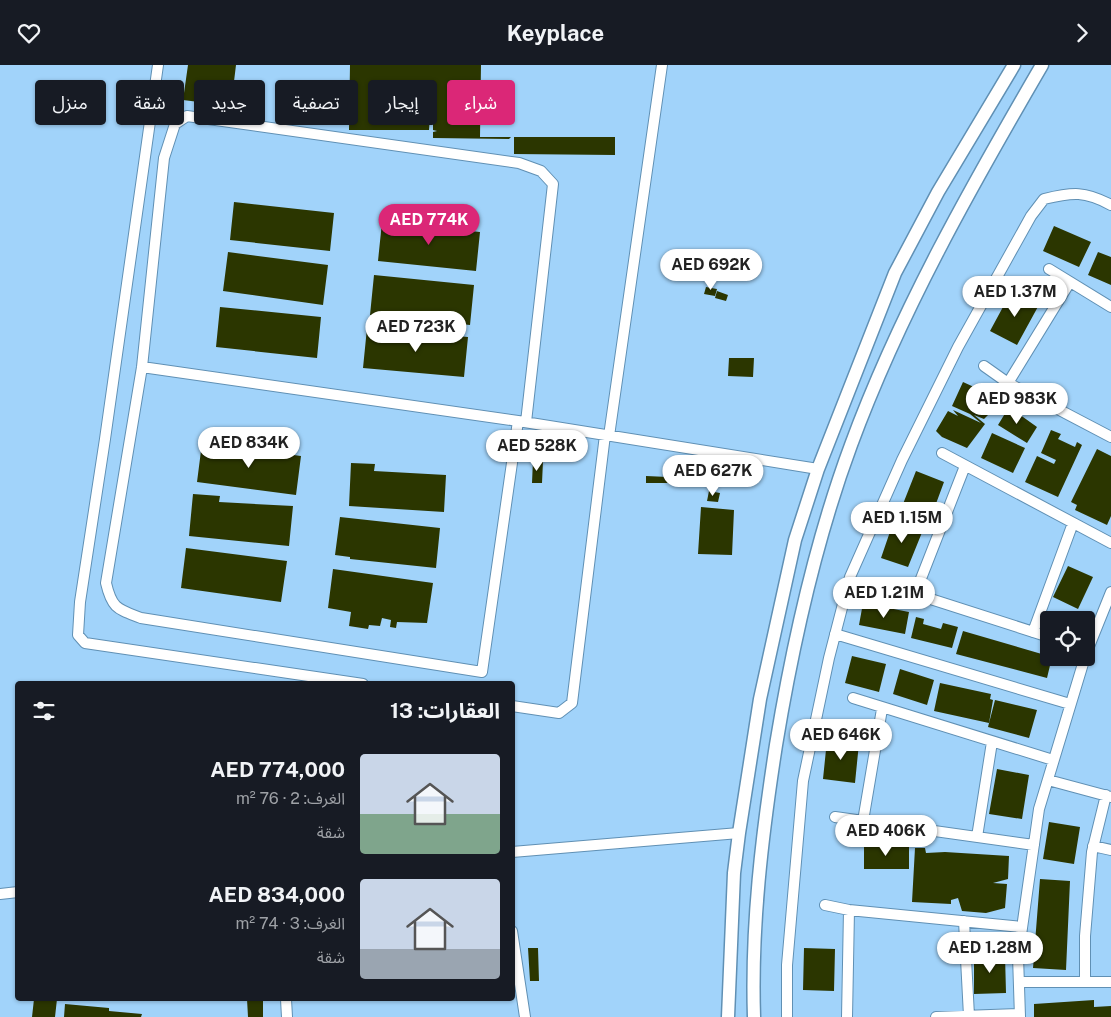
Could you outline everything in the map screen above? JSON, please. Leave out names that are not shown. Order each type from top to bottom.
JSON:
[{"type":"street","points":[[158,65],[108,420],[80,602],[78,635],[85,643],[343,681]]},
{"type":"street","points":[[515,706],[559,713],[572,703],[607,435],[662,65]]},
{"type":"street","points":[[728,1017],[738,833],[760,699],[796,540],[818,469],[895,273],[938,192],[1014,65]]},
{"type":"street","points":[[754,1017],[757,892],[762,830],[790,655],[826,521],[852,443],[900,330],[958,211],[1042,65]]},
{"type":"street","points":[[187,116],[519,163],[541,171],[553,184],[522,422],[482,672],[141,618],[118,609],[110,601],[106,583],[142,367],[164,158],[175,125],[187,116]]},
{"type":"street","points":[[787,1017],[787,965],[803,781],[835,634],[850,577],[902,460],[958,347],[1031,216],[1044,199],[1069,193],[1091,194],[1111,205]]},
{"type":"street","points":[[1049,269],[1111,307]]},
{"type":"street","points":[[1008,383],[1070,282]]},
{"type":"street","points":[[984,366],[1008,383],[1111,437]]},
{"type":"street","points":[[142,367],[522,422],[818,469]]},
{"type":"street","points":[[942,453],[1111,543]]},
{"type":"street","points":[[915,594],[965,466]]},
{"type":"street","points":[[1033,632],[1074,523]]},
{"type":"street","points":[[884,585],[1040,634]]},
{"type":"street","points":[[1095,631],[1111,593]]},
{"type":"street","points":[[835,634],[1070,704]]},
{"type":"street","points":[[936,1017],[1020,1016],[1018,956],[1039,809],[1082,666]]},
{"type":"street","points":[[853,698],[882,709],[1053,760]]},
{"type":"street","points":[[862,821],[882,709]]},
{"type":"street","points":[[977,837],[992,742]]},
{"type":"street","points":[[1048,780],[1108,796],[1093,846],[1085,936],[1085,982]]},
{"type":"street","points":[[836,817],[1034,845]]},
{"type":"street","points":[[515,852],[738,833]]},
{"type":"street","points":[[1093,846],[1111,850]]},
{"type":"street","points":[[0,894],[15,892]]},
{"type":"street","points":[[825,905],[849,910],[1022,927]]},
{"type":"street","points":[[847,1017],[849,910]]},
{"type":"street","points":[[964,921],[969,1016]]},
{"type":"street","points":[[515,951],[525,1017]]},
{"type":"street","points":[[1019,982],[1111,982]]},
{"type":"street","points":[[286,1001],[287,1017]]},
{"type":"building","points":[[188,65],[236,65],[234,80],[194,80],[194,101],[184,100]]},
{"type":"building","points":[[350,65],[481,65],[481,80],[447,80],[447,125],[480,125],[480,137],[511,137],[509,139],[433,138],[433,132],[437,131],[433,130],[433,125],[437,125],[437,80],[368,80],[368,125],[429,125],[429,130],[349,130],[349,125],[358,125],[358,80],[350,80]]},
{"type":"building","points":[[514,137],[615,137],[615,155],[514,154]]},
{"type":"building","points":[[234,202],[334,213],[330,251],[230,240]]},
{"type":"building","points":[[382,222],[480,232],[476,271],[378,261]]},
{"type":"building","points":[[1054,226],[1091,242],[1079,267],[1043,251]]},
{"type":"building","points":[[228,252],[328,265],[323,305],[223,291]]},
{"type":"building","points":[[1098,252],[1111,257],[1111,285],[1088,275]]},
{"type":"building","points":[[374,275],[474,285],[470,325],[370,315]]},
{"type":"building","points":[[706,287],[717,289],[715,296],[704,294]]},
{"type":"building","points":[[717,291],[728,295],[726,301],[715,298]]},
{"type":"building","points":[[1010,294],[1020,299],[1023,294],[1040,303],[1017,345],[990,331]]},
{"type":"building","points":[[220,307],[321,317],[317,358],[216,347]]},
{"type":"building","points":[[367,328],[468,337],[464,377],[363,368]]},
{"type":"building","points":[[729,358],[754,358],[753,377],[728,376]]},
{"type":"building","points":[[963,382],[998,398],[992,411],[984,419],[974,415],[985,424],[967,448],[942,437],[936,431],[948,411],[958,416],[953,410],[981,423],[970,414],[952,406]]},
{"type":"building","points":[[1009,407],[1037,427],[1027,443],[998,425]]},
{"type":"building","points":[[1051,430],[1061,434],[1058,439],[1075,447],[1077,442],[1082,445],[1058,497],[1025,482],[1037,456],[1054,464],[1056,460],[1041,453]]},
{"type":"building","points":[[992,433],[1025,448],[1013,473],[981,458]]},
{"type":"building","points":[[202,443],[301,456],[296,495],[197,482]]},
{"type":"building","points":[[1097,449],[1111,456],[1111,516],[1107,525],[1075,510],[1077,505],[1071,502]]},
{"type":"building","points":[[533,460],[543,461],[542,483],[532,483]]},
{"type":"building","points":[[351,463],[375,464],[374,471],[446,475],[444,512],[349,506]]},
{"type":"building","points":[[916,471],[944,482],[930,520],[901,509]]},
{"type":"building","points":[[646,476],[668,477],[668,483],[646,483]]},
{"type":"building","points":[[709,491],[720,493],[718,502],[707,501]]},
{"type":"building","points":[[193,494],[220,496],[219,502],[293,506],[289,546],[189,536]]},
{"type":"building","points":[[701,507],[734,510],[732,555],[698,554]]},
{"type":"building","points":[[340,517],[440,528],[436,568],[350,559],[350,557],[335,555]]},
{"type":"building","points":[[894,520],[923,530],[908,567],[881,558]]},
{"type":"building","points":[[186,548],[287,561],[281,602],[181,588]]},
{"type":"building","points":[[1068,566],[1093,577],[1078,609],[1053,597]]},
{"type":"building","points":[[333,569],[433,583],[427,623],[397,622],[396,628],[390,627],[391,620],[382,618],[380,626],[369,625],[368,629],[349,626],[351,612],[328,608]]},
{"type":"building","points":[[863,603],[909,612],[905,634],[859,625]]},
{"type":"building","points":[[916,617],[924,619],[923,624],[941,629],[943,623],[958,627],[952,648],[911,638]]},
{"type":"building","points":[[963,631],[1040,653],[1040,666],[1050,666],[1047,678],[956,654]]},
{"type":"building","points":[[852,656],[886,664],[879,692],[845,683]]},
{"type":"building","points":[[900,669],[934,680],[927,705],[893,694]]},
{"type":"building","points":[[940,683],[991,694],[990,699],[993,700],[989,723],[934,711]]},
{"type":"building","points":[[995,700],[1037,710],[1029,738],[988,727]]},
{"type":"building","points":[[827,740],[859,743],[855,783],[823,779]]},
{"type":"building","points":[[997,769],[1029,775],[1022,819],[989,814]]},
{"type":"building","points":[[1049,822],[1080,827],[1074,864],[1043,859]]},
{"type":"building","points":[[864,842],[875,842],[875,847],[909,845],[909,869],[864,869]]},
{"type":"building","points":[[915,848],[925,848],[926,853],[945,852],[1009,856],[1008,879],[993,883],[1007,884],[1005,908],[986,913],[962,911],[958,898],[951,900],[951,904],[912,902]]},
{"type":"building","points":[[1040,879],[1070,881],[1066,970],[1033,968]]},
{"type":"building","points":[[528,948],[538,948],[539,981],[530,981]]},
{"type":"building","points":[[804,948],[835,949],[834,991],[803,990]]},
{"type":"building","points":[[974,955],[1005,955],[1006,993],[974,994]]},
{"type":"building","points":[[1094,1000],[1094,1007],[1111,1006],[1111,1017],[1034,1017],[1034,1004]]},
{"type":"building","points":[[34,1001],[57,1001],[55,1017],[32,1017]]},
{"type":"building","points":[[247,1001],[263,1001],[263,1017],[248,1017]]},
{"type":"building","points":[[65,1004],[109,1008],[109,1011],[142,1014],[141,1017],[64,1017]]}]
